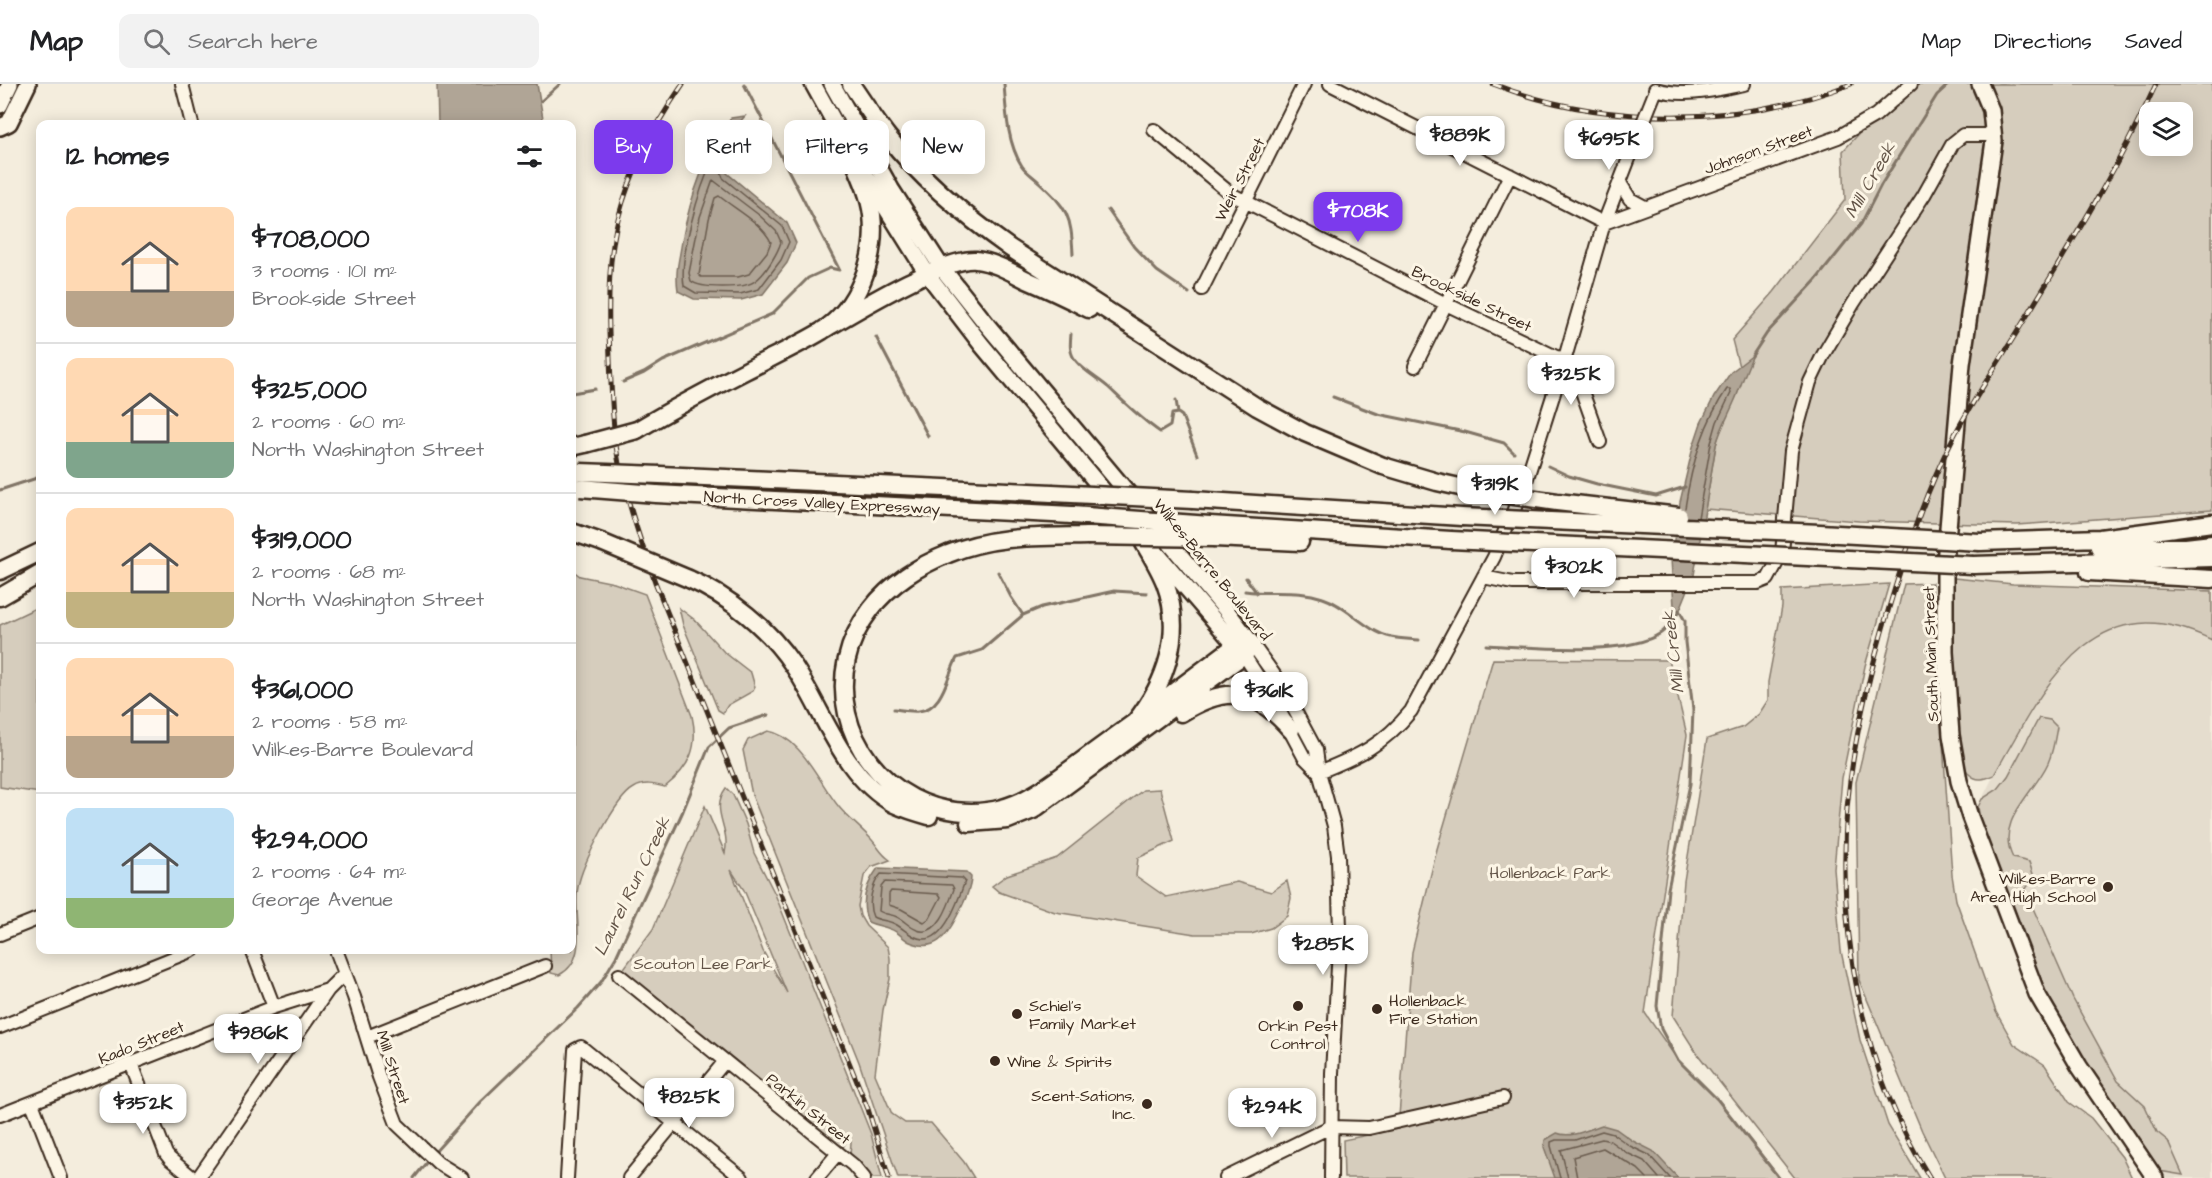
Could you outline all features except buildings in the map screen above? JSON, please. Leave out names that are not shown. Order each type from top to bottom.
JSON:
[{"type":"highway","points":[[851,84],[886,135],[927,181],[975,223],[1010,248],[1257,407],[1347,452],[1437,483],[1557,502],[1820,533],[2084,547],[2186,547],[2212,543]]},
{"type":"highway","points":[[823,330],[852,299],[863,278],[872,244],[870,202],[859,174]]},
{"type":"highway","points":[[578,445],[638,430],[672,409],[898,288],[957,262],[975,260],[989,263],[1086,308],[1204,372]]},
{"type":"highway","name":"North Cross Valley Expressway","points":[[576,480],[660,475],[1193,500],[1462,517],[1820,533]]},
{"type":"highway","name":"North Cross Valley Expressway","points":[[576,480],[656,494],[1072,515],[1212,532]]},
{"type":"highway","points":[[1980,542],[2100,538],[2212,523]]},
{"type":"highway","points":[[1135,722],[1147,707],[1162,678],[1171,651],[1172,631],[1171,606],[1166,585],[1136,530]]},
{"type":"highway","points":[[1244,648],[1135,722],[1031,797],[1001,809],[968,812],[948,810],[929,805],[905,794],[883,779],[860,747],[846,708],[844,676],[851,645],[860,624],[871,609],[894,586],[918,569],[948,554],[984,543],[1022,537],[1212,532],[1429,538],[2212,579]]},
{"type":"highway","points":[[576,533],[689,579],[731,603],[774,642],[795,667],[855,770],[895,804],[938,819],[998,822],[1019,817],[1033,810],[1084,774],[1244,648]]},
{"type":"highway","points":[[0,571],[36,554]]},
{"type":"highway","points":[[1976,566],[2212,558]]},
{"type":"highway","points":[[0,597],[36,576]]},
{"type":"highway","points":[[1084,774],[1110,765],[1171,719],[1194,705],[1219,695],[1230,694],[1251,698],[1268,706],[1290,730]]},
{"type":"main road","points":[[0,105],[10,84]]},
{"type":"main road","points":[[0,127],[9,123],[28,84]]},
{"type":"main road","name":"Wilkes-Barre Boulevard","points":[[813,84],[833,120]]},
{"type":"main road","name":"Wilkes-Barre Boulevard","points":[[832,84],[935,271],[988,326],[1226,610],[1244,648]]},
{"type":"main road","name":"South Main Street","points":[[1980,84],[1991,110],[1994,135],[1962,364],[1945,563],[1945,652],[1951,735],[1959,780],[1970,817],[2037,994],[2079,1066],[2155,1178]]},
{"type":"main road","name":"Wilkes-Barre Boulevard","points":[[867,174],[935,271],[981,344],[1136,530],[1244,648]]},
{"type":"street","points":[[182,84],[191,120]]},
{"type":"street","name":"Weir Street","points":[[1202,289],[1304,84]]},
{"type":"street","points":[[1330,84],[1604,223]]},
{"type":"street","points":[[1330,1178],[1340,894],[1334,826],[1319,772],[1355,758],[1375,746],[1407,716],[1483,577],[1526,481],[1604,223],[1654,89],[1669,93],[1689,94],[1744,84]]},
{"type":"street","name":"Johnson Street","points":[[1604,223],[1838,137],[1876,115],[1911,84]]},
{"type":"street","name":"Brookside Street","points":[[1154,130],[1231,194],[1446,304],[1556,357],[1565,358]]},
{"type":"street","points":[[1483,577],[1512,584],[1758,583],[1768,579],[1782,553],[1791,451],[1810,382],[1823,355],[1853,304],[1924,195],[1953,143],[1963,135],[1994,135]]},
{"type":"street","points":[[1415,366],[1510,175]]},
{"type":"street","points":[[1620,183],[1630,199],[1646,207]]},
{"type":"street","points":[[1565,358],[1578,380],[1600,442]]},
{"type":"street","name":"Wilkes-Barre Boulevard","points":[[1244,648],[1304,757],[1319,772]]},
{"type":"street","name":"Wilkes-Barre Boulevard","points":[[1244,648],[1280,683],[1316,750],[1319,772]]},
{"type":"street","points":[[0,934],[36,920]]},
{"type":"street","points":[[0,1027],[183,954]]},
{"type":"street","points":[[254,954],[274,1007]]},
{"type":"street","name":"Mill Street","points":[[337,954],[354,997],[391,1113],[397,1124],[438,1163],[462,1178]]},
{"type":"street","points":[[367,1037],[545,966]]},
{"type":"street","points":[[198,1178],[328,990],[344,974]]},
{"type":"street","name":"Parkin Street","points":[[619,975],[853,1165],[864,1178]]},
{"type":"street","name":"Kado Street","points":[[0,1115],[274,1007],[328,990]]},
{"type":"street","points":[[567,1178],[572,1079],[577,1048],[586,1051],[742,1178]]},
{"type":"street","points":[[629,1178],[725,1061]]},
{"type":"street","points":[[131,1064],[166,1154],[193,1178]]},
{"type":"street","points":[[1226,1178],[1330,1127],[1369,1128],[1503,1098]]},
{"type":"street","points":[[32,1102],[61,1178]]},
{"type":"street","points":[[817,1178],[838,1153]]},
{"type":"shaded area","name":"Wilkes-Barre Area High School","points":[[2133,624],[2159,624],[2192,630],[2212,640],[2212,1178],[2164,1178],[2070,1041],[2049,1003],[2029,956],[1978,807],[2033,705],[2052,679],[2076,652],[2101,633]]},
{"type":"green space","points":[[1905,84],[2212,84],[2212,510],[2017,525],[1859,521],[1705,509],[1716,445],[1742,378],[1732,340],[1774,292],[1845,200],[1843,151]]},
{"type":"green space","points":[[576,573],[645,594],[692,716],[694,727],[693,747],[681,772],[665,787],[641,785],[626,794],[600,833],[578,887],[576,953]]},
{"type":"green space","points":[[1954,578],[2013,584],[2212,591],[2212,640],[2170,625],[2134,624],[2103,634],[2076,653],[2053,678],[2032,709],[1994,775],[1978,779],[1969,774],[1963,761],[1958,739],[1954,681]]},
{"type":"green space","points":[[1932,583],[1952,875],[1956,900],[1996,1012],[2014,1044],[2045,1065],[2069,1102],[2091,1118],[2122,1157],[2132,1178],[1945,1178],[1922,1131],[1859,980],[1856,782],[1904,584]]},
{"type":"green space","points":[[1889,584],[1865,666],[1842,778],[1834,869],[1841,951],[1860,1040],[1888,1125],[1920,1178],[1795,1178],[1696,1052],[1673,1016],[1684,881],[1707,739],[1743,727],[1759,714],[1768,700],[1768,682],[1782,607],[1782,590]]},
{"type":"green space","points":[[36,608],[36,792],[0,787],[0,625]]},
{"type":"green space","points":[[679,608],[695,620],[724,652],[751,673],[755,687],[753,691],[728,705],[723,713],[718,710],[683,625]]},
{"type":"green space","name":"Hollenback Park","points":[[1493,659],[1669,660],[1687,735],[1645,1013],[1677,1059],[1718,1100],[1780,1178],[1344,1178],[1343,1140],[1398,1129],[1412,952],[1437,849]]},
{"type":"green space","points":[[2039,718],[2050,720],[2057,727],[2054,745],[2042,774],[2012,820],[2008,832],[2008,845],[2013,858],[2029,862],[2034,877],[2025,890],[2073,999],[2118,1081],[2145,1106],[2157,1132],[2168,1141],[2183,1175],[2159,1171],[2070,1041],[2049,1003],[2029,956],[1980,819],[1978,807],[1982,799],[1998,789],[2008,776]]},
{"type":"green space","points":[[768,731],[780,735],[800,751],[839,807],[890,860],[871,867],[864,876],[858,906],[860,916],[866,926],[888,947],[890,958],[890,979],[883,1010],[875,1074],[892,1114],[905,1123],[931,1123],[964,1162],[974,1178],[898,1178],[859,1062],[752,795],[743,750],[748,740]]},
{"type":"green space","name":"Scouton Lee Park","points":[[726,788],[733,795],[746,824],[754,853],[775,894],[871,1134],[882,1178],[873,1178],[850,1156],[849,1136],[842,1149],[619,975],[653,929],[705,806],[725,853],[725,835],[720,812],[721,796]],"holes":[[[731,870],[744,890],[787,993],[763,951]]]},
{"type":"green space","points":[[1160,789],[1174,841],[1138,858],[1136,876],[1166,897],[1237,882],[1271,892],[1287,881],[1291,898],[1287,916],[1271,928],[1251,934],[1195,934],[1055,912],[999,892],[992,886],[1007,875],[1057,858],[1143,790]]},
{"type":"green space","points":[[550,954],[576,954],[569,968],[559,975],[551,973]]},
{"type":"water","points":[[437,84],[537,84],[543,120],[438,120]]},
{"type":"water","points":[[745,116],[742,120],[730,120]]},
{"type":"water","points":[[701,174],[728,174],[787,223],[796,243],[787,263],[763,294],[741,300],[694,299],[678,291],[679,260],[690,208]]},
{"type":"water","points":[[1753,355],[1716,445],[1694,575],[1679,612],[1674,606],[1671,559],[1680,502],[1693,447],[1701,423],[1714,397],[1731,372]]},
{"type":"water","points":[[878,868],[966,872],[971,877],[964,902],[953,923],[939,941],[919,945],[907,941],[893,930],[868,922],[864,901],[870,881]]},
{"type":"water","points":[[1602,1125],[1616,1129],[1653,1151],[1678,1178],[1555,1178],[1544,1147],[1545,1140],[1557,1133],[1574,1134]]},
{"type":"waterway","points":[[541,101],[560,84]]},
{"type":"waterway","points":[[744,84],[839,269]]},
{"type":"waterway","points":[[1004,84],[1008,126],[1017,157],[1024,168],[1062,206],[1069,221],[1073,254]]},
{"type":"waterway","name":"Mill Creek","points":[[1752,356],[1767,333],[1816,280],[1861,224],[1881,185],[1937,95],[1949,84]]},
{"type":"waterway","points":[[1108,210],[1134,247],[1157,271],[1189,293]]},
{"type":"waterway","points":[[623,382],[663,361],[772,314],[808,278],[830,268],[839,270]]},
{"type":"waterway","points":[[1071,334],[1071,352],[1076,361],[1153,427],[1160,432],[1170,426],[1172,414],[1178,413],[1182,416],[1197,455]]},
{"type":"waterway","points":[[876,337],[928,436]]},
{"type":"waterway","points":[[576,392],[595,389]]},
{"type":"waterway","points":[[1333,397],[1378,414],[1465,432],[1504,443],[1514,453]]},
{"type":"waterway","points":[[1176,400],[1178,413]]},
{"type":"waterway","points":[[1548,466],[1569,476],[1597,484],[1656,496],[1685,487]]},
{"type":"waterway","points":[[0,490],[36,478]]},
{"type":"waterway","points":[[998,572],[1023,615]]},
{"type":"waterway","points":[[1246,578],[1257,593]]},
{"type":"waterway","name":"Laurel Run Creek","points":[[894,709],[919,711],[934,704],[957,658],[982,650],[1023,615],[1042,607],[1114,591],[1147,593]]},
{"type":"waterway","name":"Laurel Run Creek","points":[[1245,591],[1313,595],[1341,607],[1382,634],[1394,638],[1419,640]]},
{"type":"waterway","name":"Mill Creek","points":[[1679,610],[1685,621],[1685,642],[1693,710],[1690,784],[1668,889],[1657,1006],[1661,1029],[1677,1059],[1718,1100],[1779,1178]]},
{"type":"waterway","name":"Laurel Run Creek","points":[[1486,645],[1576,649],[1625,645],[1661,633],[1679,612]]},
{"type":"waterway","name":"Laurel Run Creek","points":[[434,1153],[480,1102],[578,1008],[601,982],[616,957],[683,811],[709,747],[729,728],[768,715]]},
{"type":"waterway","name":"Laurel Run Creek","points":[[414,1178],[430,1158]]},
{"type":"railway","points":[[683,84],[662,116],[637,165],[623,201],[615,233],[610,275],[609,318],[613,415],[619,464],[635,524],[655,582],[868,1109],[889,1178]]},
{"type":"railway","points":[[1493,84],[1535,98],[1580,108],[1626,114],[1672,116],[1718,114],[1764,108],[1809,98],[1851,84]]},
{"type":"railway","points":[[1930,1178],[1887,1092],[1871,1047],[1859,1000],[1851,952],[1846,904],[1847,808],[1853,758],[1863,708],[1881,635],[1902,565],[1917,521],[1945,455],[1970,408],[2090,211],[2125,148],[2156,84]]},
{"type":"place","name":"Wilkes-Barre Area High School","points":[[2108,887]]},
{"type":"place","name":"Orkin Pest Control","points":[[1298,1006]]},
{"type":"place","name":"Hollenback Fire Station","points":[[1377,1009]]},
{"type":"place","name":"Schiel's Family Market","points":[[1017,1014]]},
{"type":"place","name":"Wine & Spirits","points":[[995,1061]]},
{"type":"place","name":"Scent-Sations, Inc.","points":[[1147,1104]]}]
